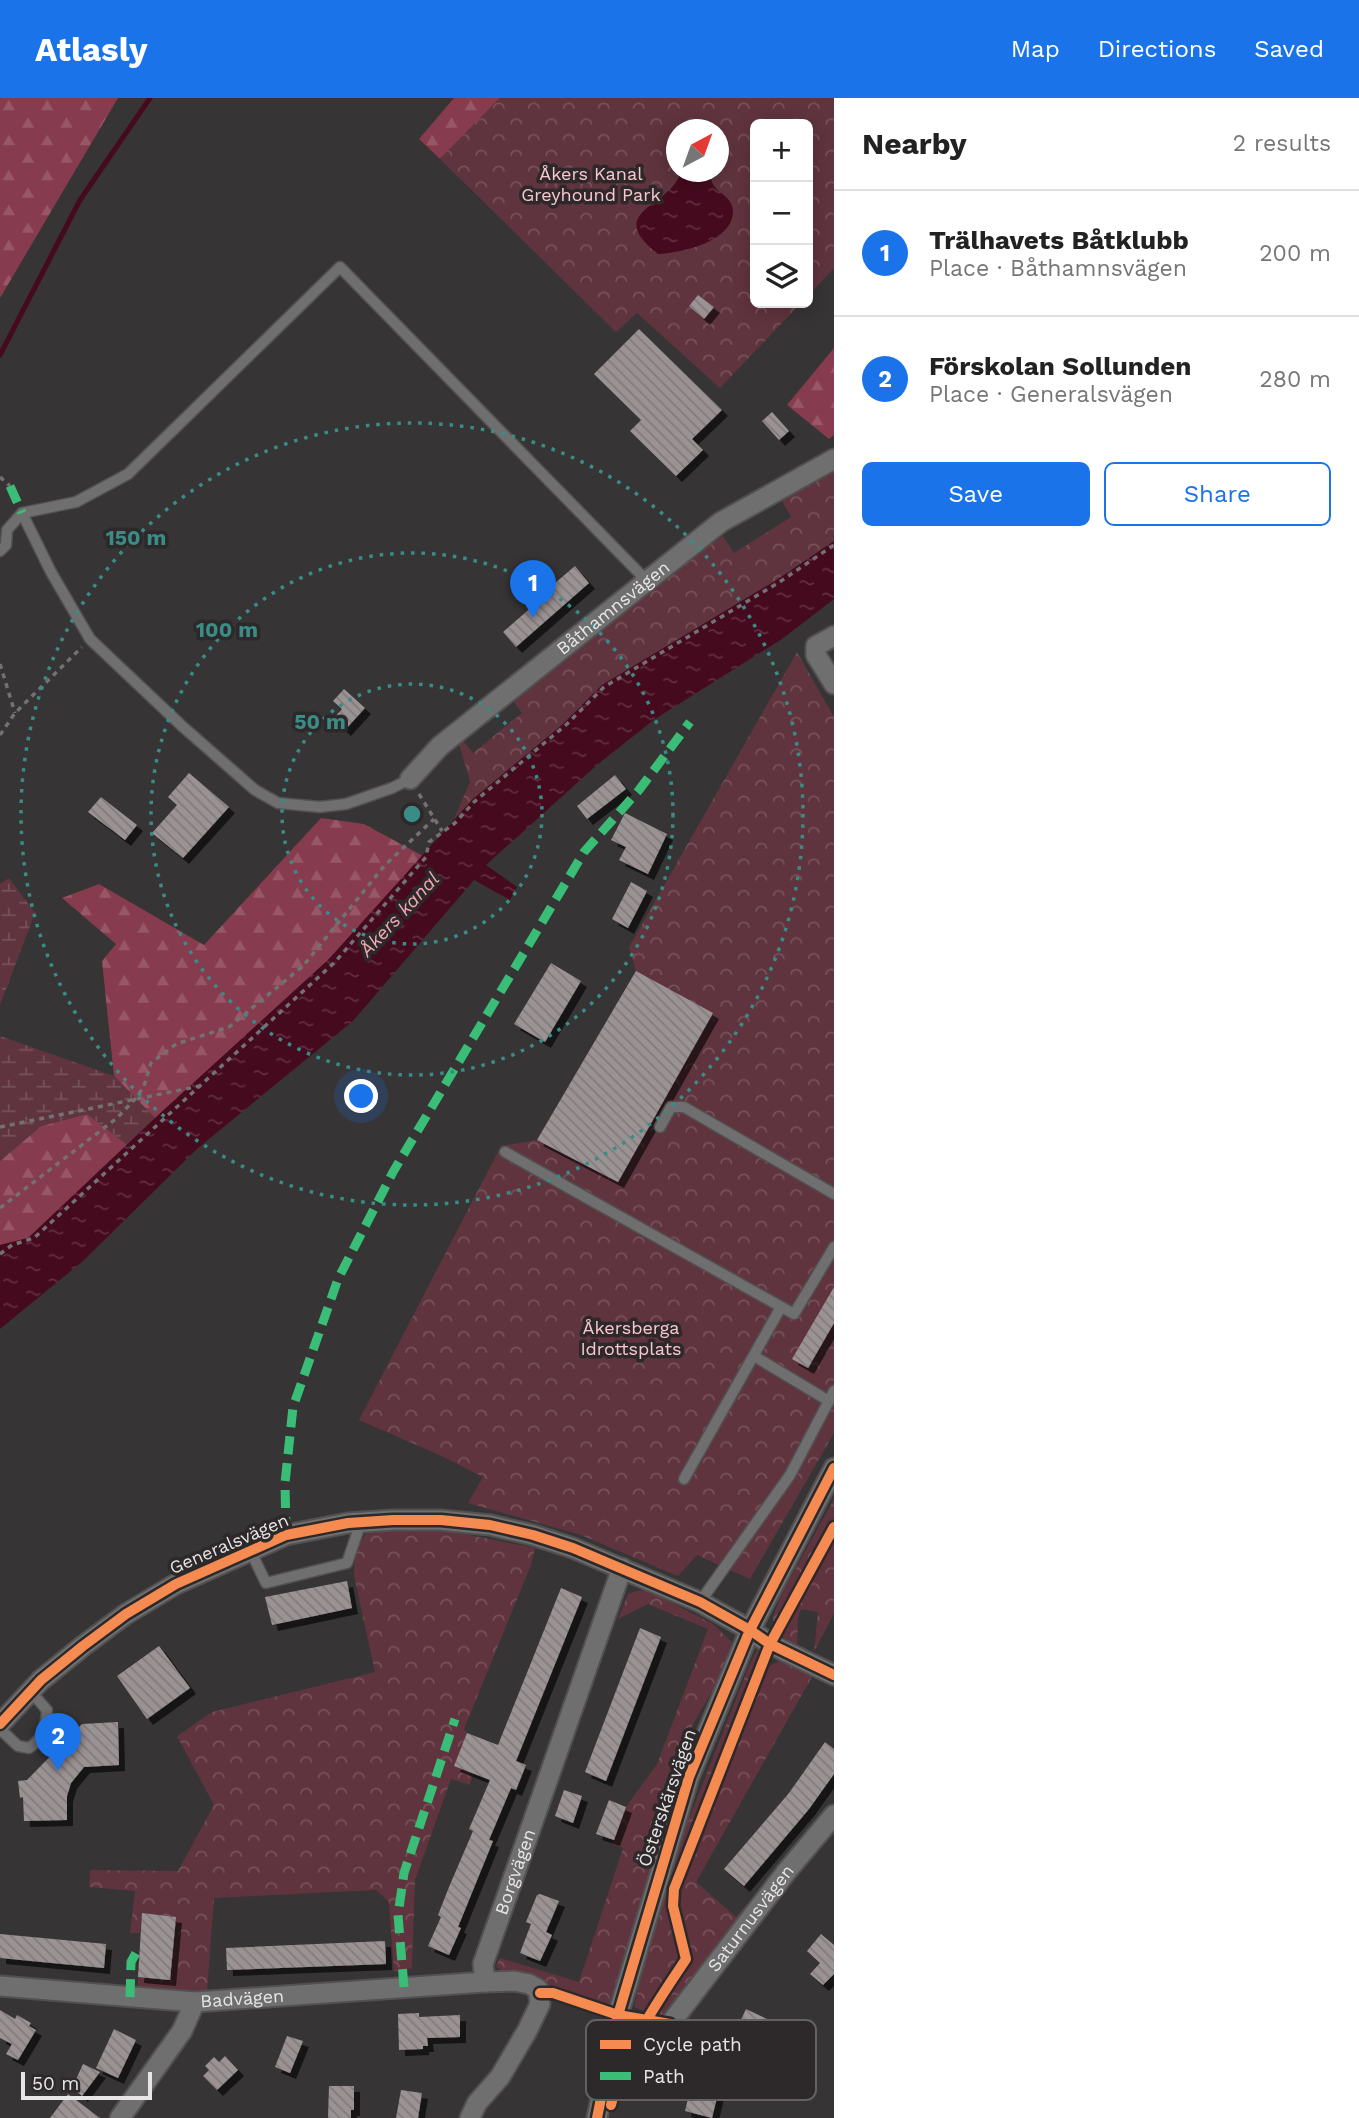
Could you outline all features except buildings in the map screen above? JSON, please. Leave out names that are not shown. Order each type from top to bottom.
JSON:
[{"type":"street","name":"Båthamnsvägen","points":[[410,779],[440,746],[721,522],[834,459]]},
{"type":"street","points":[[834,636],[816,646],[816,654],[834,684]]},
{"type":"street","name":"Österskärsvägen","points":[[617,2020],[689,1777],[750,1630],[834,1468]]},
{"type":"street","name":"Generalsvägen","points":[[0,1726],[31,1692],[83,1646],[126,1614],[176,1584],[286,1535],[361,1522],[393,1520],[441,1520],[490,1525],[573,1548],[700,1602],[770,1644],[834,1675]]},
{"type":"street","name":"Borgvägen","points":[[485,1982],[483,1965],[622,1568]]},
{"type":"street","name":"Saturnusvägen","points":[[673,2020],[787,1871],[834,1815]]},
{"type":"street","points":[[470,2118],[477,2103],[500,2077],[540,2004],[538,1989],[529,1983],[485,1982]]},
{"type":"street","name":"Badvägen","points":[[0,1986],[195,2002],[485,1982]]},
{"type":"street","points":[[120,2118],[183,2031],[195,2002]]},
{"type":"street","name":"Österskärsvägen","points":[[597,2118],[601,2100]]},
{"type":"lane","points":[[0,551],[6,545],[4,530],[22,513],[76,502],[128,474],[340,267],[647,580]]},
{"type":"lane","points":[[22,513],[51,572],[90,639],[236,776],[255,790],[278,803],[306,807],[346,804],[410,779]]},
{"type":"lane","points":[[660,1127],[671,1107],[684,1107],[834,1194]]},
{"type":"lane","points":[[505,1152],[794,1314],[834,1247]]},
{"type":"lane","points":[[684,1479],[781,1307]]},
{"type":"lane","points":[[754,1356],[829,1401]]},
{"type":"lane","points":[[700,1602],[790,1475],[834,1391]]},
{"type":"lane","points":[[250,1550],[266,1583],[347,1563],[361,1522]]},
{"type":"lane","points":[[0,1726],[19,1746],[29,1748],[41,1738],[46,1727],[47,1710],[31,1692]]},
{"type":"path","points":[[0,477],[10,486]]},
{"type":"path","points":[[0,1254],[12,1245],[34,1238],[335,961],[426,857],[429,842],[455,823],[474,802],[567,724],[604,687],[778,583],[834,545]]},
{"type":"path","points":[[0,735],[15,713],[90,639]]},
{"type":"path","points":[[0,664],[15,713]]},
{"type":"path","points":[[410,779],[442,831]]},
{"type":"path","points":[[0,1208],[117,1118],[144,1086],[151,1063],[176,1044],[229,1027],[303,966],[384,864],[434,819]]},
{"type":"path","points":[[0,1127],[200,1086]]},
{"type":"green space","points":[[0,98],[118,98],[0,298]]},
{"type":"green space","points":[[454,98],[500,98],[440,159],[419,139]]},
{"type":"green space","name":"Åkers Kanal Greyhound Park","points":[[500,98],[834,98],[834,268],[813,291],[813,119],[750,119],[750,308],[796,308],[720,388],[637,313],[616,332],[440,159]]},
{"type":"green space","points":[[834,348],[834,435],[829,439],[787,405]]},
{"type":"green space","points":[[834,472],[834,541],[775,581],[602,685],[563,724],[473,799],[454,819],[470,782],[459,744],[463,741],[473,753],[522,713],[513,701],[618,612],[723,536],[734,553],[791,517],[781,499]]},
{"type":"green space","name":"Åkersberga Idrottsplats","points":[[797,652],[834,717],[834,1433],[750,1579],[697,1555],[678,1576],[581,1535],[468,1503],[483,1477],[359,1420],[501,1146],[537,1140],[636,971],[629,947]]},
{"type":"green space","points":[[321,818],[364,824],[423,856],[328,960],[155,1118],[114,1076],[102,961],[116,944],[62,898],[99,884],[204,945]]},
{"type":"green space","points":[[9,878],[35,913],[0,1005],[0,884]]},
{"type":"green space","points":[[0,1036],[114,1076],[155,1118],[129,1146],[87,1114],[41,1126],[0,1161]]},
{"type":"green space","points":[[87,1114],[129,1146],[28,1238],[0,1245],[0,1161],[41,1126]]},
{"type":"green space","points":[[834,1499],[834,1613],[814,1652],[818,1612],[801,1609],[797,1648],[774,1629],[773,1617],[781,1595]]},
{"type":"green space","points":[[400,1529],[454,1532],[535,1548],[531,1565],[464,1729],[467,1733],[455,1766],[473,1774],[470,1785],[451,1779],[415,1880],[412,1968],[394,1972],[389,1902],[376,1890],[214,1898],[207,1991],[138,1988],[138,1977],[170,1980],[176,1917],[142,1913],[140,1933],[130,1933],[135,1891],[89,1887],[90,1870],[178,1871],[214,1805],[177,1736],[212,1712],[375,1672],[354,1576],[355,1551],[366,1534]]},
{"type":"green space","points":[[647,1590],[713,1624],[732,1642],[727,1655],[732,1657],[692,1726],[669,1775],[672,1806],[609,2005],[503,1972],[496,1966],[500,1958],[579,1982],[623,1848],[612,1844],[626,1807],[657,1764],[708,1629],[648,1604],[618,1619],[628,1594]]},
{"type":"green space","points":[[767,1648],[763,1655],[769,1666],[782,1660],[813,1675],[696,1882],[736,1917],[747,1904],[749,1908],[700,1979],[685,1988],[662,2018],[634,2007],[649,1941],[683,1834],[749,1666],[757,1650]]},
{"type":"water","points":[[712,182],[729,201],[733,212],[724,231],[715,238],[692,248],[658,254],[643,239],[637,228],[638,218],[675,184]]},
{"type":"water","name":"Åkers kanal","points":[[834,541],[834,599],[782,639],[655,719],[598,764],[486,865],[517,887],[510,900],[474,880],[353,1021],[198,1148],[83,1261],[0,1329],[0,1245],[28,1238],[328,960],[473,799],[563,724],[602,685],[775,581]]},
{"type":"waterway","points":[[0,355],[80,200],[150,98]]},
{"type":"marked path","points":[[10,486],[22,513]]},
{"type":"marked path","points":[[286,1535],[285,1483],[293,1407],[338,1279],[393,1172],[584,852],[639,790],[690,722]]},
{"type":"marked path","points":[[404,1987],[398,1915],[404,1873],[455,1719]]},
{"type":"marked path","points":[[130,1997],[131,1962],[137,1951]]},
{"type":"cycle path","points":[[617,2020],[689,1777],[750,1630],[834,1468]]},
{"type":"cycle path","points":[[0,1724],[41,1680],[83,1646],[126,1614],[176,1584],[286,1535],[348,1523],[393,1520],[441,1520],[490,1525],[573,1548],[700,1602],[770,1644],[834,1675]]},
{"type":"cycle path","points":[[647,2020],[686,1959],[673,1906],[674,1889],[770,1644],[834,1527]]},
{"type":"cycle path","points":[[540,1993],[553,1993],[618,2015],[647,2020]]},
{"type":"cycle path","points":[[597,2118],[601,2100]]},
{"type":"cycle path","points":[[611,2105],[612,2100]]},
{"type":"place","name":"Trälhavets Båtklubb","points":[[533,618]]},
{"type":"place","name":"Förskolan Sollunden","points":[[58,1771]]}]
